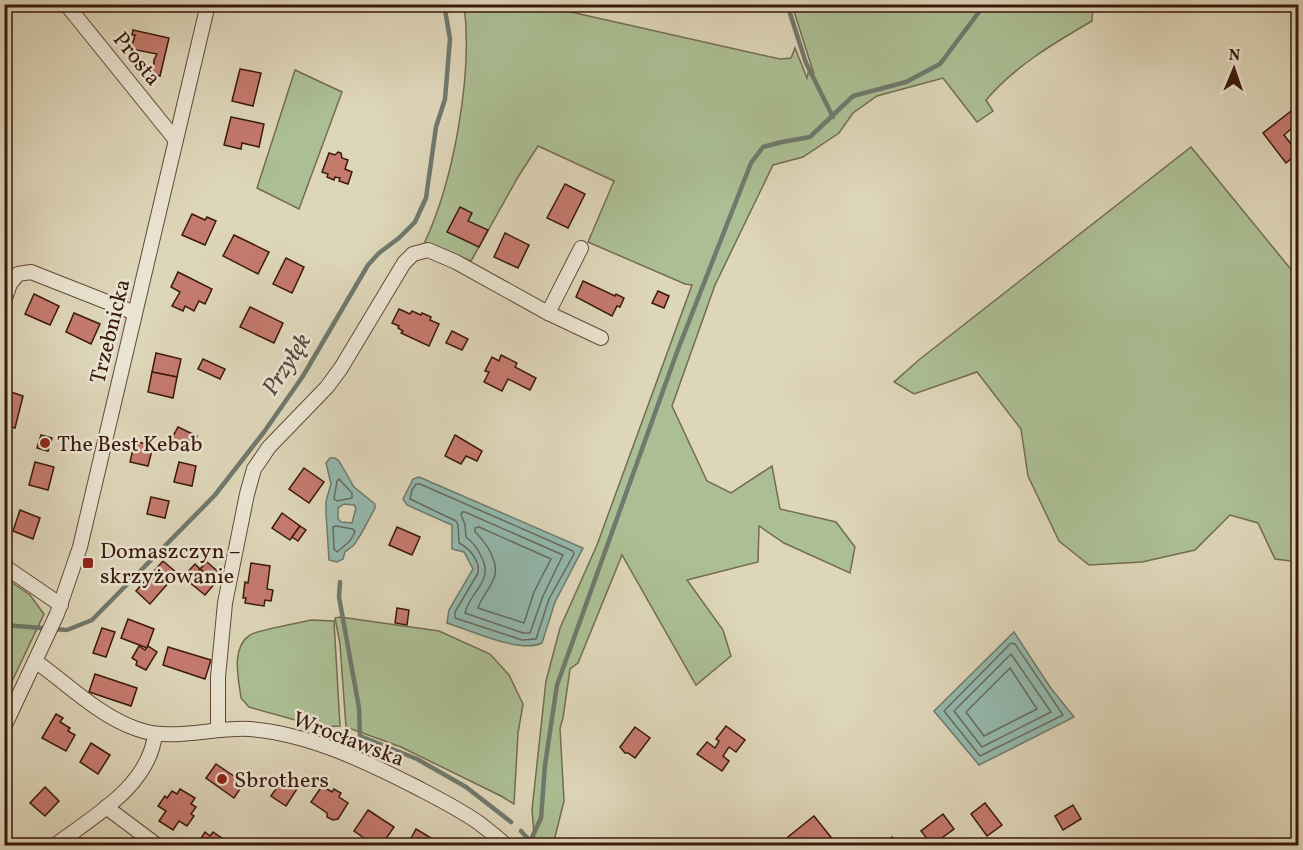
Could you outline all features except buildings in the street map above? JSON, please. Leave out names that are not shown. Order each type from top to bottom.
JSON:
[{"type":"street","name":"Prosta","points":[[66,4],[175,139]]},
{"type":"street","name":"Trzebnicka","points":[[4,727],[59,609],[80,547],[207,4]]},
{"type":"street","points":[[548,313],[581,248]]},
{"type":"street","points":[[218,729],[218,677],[225,603],[254,469],[269,447],[334,378],[404,263],[413,254],[428,250],[456,262],[548,313],[601,338]]},
{"type":"street","points":[[4,302],[10,284],[18,274],[31,272],[135,313]]},
{"type":"street","points":[[4,566],[59,609]]},
{"type":"street","name":"Wrocławska","points":[[35,662],[86,700],[122,722],[155,734],[250,729],[280,734],[323,746],[378,768],[438,798],[478,822],[507,846]]},
{"type":"street","points":[[54,846],[106,807],[139,776],[153,748],[155,734]]},
{"type":"street","points":[[106,807],[158,846]]},
{"type":"street","points":[[68,846],[75,830]]},
{"type":"green space","points":[[1037,4],[1038,6],[1093,5],[1092,21],[1049,47],[1009,76],[986,100],[993,111],[977,122],[943,78],[877,96],[853,113],[839,133],[803,157],[773,165],[715,285],[672,406],[707,481],[731,493],[772,466],[780,509],[836,522],[855,547],[850,573],[784,543],[759,526],[758,562],[687,580],[723,630],[731,656],[696,685],[622,555],[578,663],[570,669],[560,728],[564,801],[553,845],[535,845],[532,810],[546,681],[560,628],[597,545],[692,285],[588,242],[614,181],[538,146],[471,261],[424,244],[444,189],[459,126],[466,62],[464,5],[540,5],[780,59],[791,58],[795,48],[807,78],[809,69],[814,74],[792,5]]},
{"type":"green space","points":[[295,70],[342,92],[299,209],[257,188]]},
{"type":"green space","points":[[1191,147],[1298,278],[1298,486],[1296,488],[1298,491],[1298,562],[1275,559],[1258,523],[1230,515],[1195,550],[1142,562],[1089,565],[1059,541],[1028,476],[1021,429],[977,372],[914,394],[894,382],[920,359]]},
{"type":"green space","points":[[5,578],[30,595],[44,614],[5,696]]},
{"type":"green space","points":[[335,618],[439,631],[490,654],[509,675],[523,704],[518,733],[514,804],[401,747],[346,727],[340,644]]},
{"type":"green space","points":[[311,620],[334,621],[340,726],[320,727],[249,707],[241,698],[237,665],[240,648],[244,641],[250,635],[261,631]]},
{"type":"water","points":[[330,458],[339,461],[354,487],[375,504],[375,508],[354,545],[345,552],[343,559],[337,562],[329,560],[326,501],[331,484],[326,463]],"holes":[[[344,504],[354,505],[356,508],[352,523],[341,522],[338,519],[338,508]]]},
{"type":"water","points":[[419,477],[583,548],[555,602],[542,643],[522,646],[447,623],[449,610],[473,569],[464,552],[452,549],[452,525],[407,505],[403,499],[413,479]]},
{"type":"water","points":[[1014,632],[1050,687],[1074,717],[979,765],[934,711]]},
{"type":"waterway","name":"Przyłęk","points":[[4,625],[67,630],[92,620],[215,495],[264,432],[303,376],[368,265],[415,222],[426,198],[436,127],[445,99],[450,39],[444,4]]},
{"type":"waterway","points":[[787,4],[806,63],[833,117]]},
{"type":"waterway","points":[[528,846],[541,818],[545,765],[557,685],[677,352],[751,163],[763,147],[810,137],[853,96],[906,82],[940,64],[985,4]]},
{"type":"waterway","points":[[340,582],[339,597],[359,708],[360,736],[417,759],[466,787],[511,822]]},
{"type":"waterway","points":[[521,831],[530,841]]},
{"type":"place","name":"The Best Kebab","points":[[45,443]]},
{"type":"place","name":"Domaszczyn – skrzyżowanie","points":[[88,563]]},
{"type":"place","name":"Sbrothers","points":[[222,779]]}]
